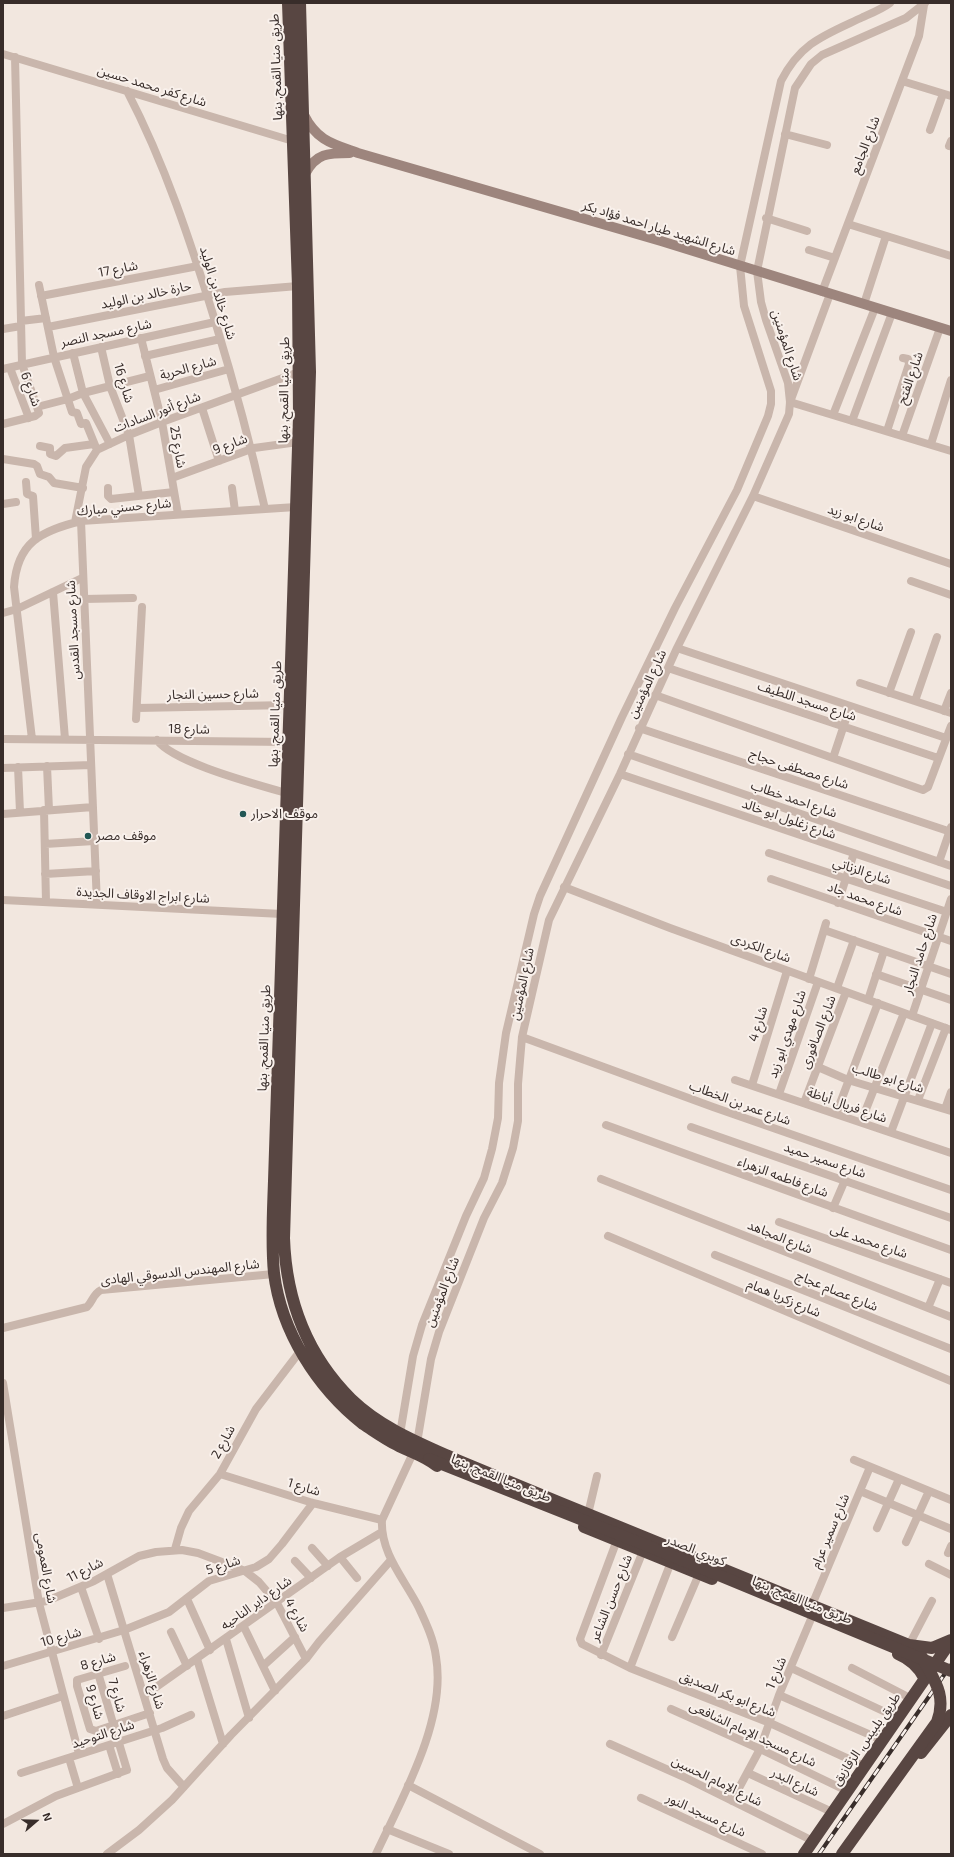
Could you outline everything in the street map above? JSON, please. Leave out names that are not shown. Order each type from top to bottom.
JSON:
[{"type":"highway","name":"طريق منيا القمح, بنها","points":[[288,3],[298,286],[299,372],[296,507],[282,914],[281,1132],[284,1258],[288,1284],[297,1316],[314,1353],[338,1385],[366,1412],[400,1434],[415,1448],[446,1472],[906,1657],[918,1667],[925,1679]]},
{"type":"highway","name":"طريق منيا القمح, بنها","points":[[300,3],[310,372],[309,418],[281,1132],[273,1238],[274,1274],[287,1320],[300,1350],[322,1382],[348,1411],[379,1435],[499,1478],[909,1645],[932,1648],[951,1640]]},
{"type":"highway","name":"كوبري الصدر","points":[[429,1459],[653,1548],[951,1671]]},
{"type":"highway","name":"كوبري الصدر","points":[[499,1478],[514,1488],[951,1666]]},
{"type":"highway","points":[[643,1551],[649,1539]]},
{"type":"highway","name":"طريق بلبيس, الزقازيق","points":[[804,1854],[951,1640]]},
{"type":"highway","points":[[842,1854],[937,1722],[941,1711],[942,1700],[939,1689],[920,1654]]},
{"type":"highway","points":[[847,1854],[892,1791],[951,1715]]},
{"type":"street","name":"شارع المؤمنين","points":[[400,1434],[413,1356],[422,1325],[466,1216],[484,1178],[492,1149],[498,1118],[499,1083],[506,1033],[534,914],[540,896],[671,614],[737,490],[768,416],[771,404],[771,391],[744,306],[740,266],[780,82],[788,67],[798,54],[811,43],[890,3]]},
{"type":"street","name":"شارع المؤمنين","points":[[382,1520],[415,1448],[431,1359],[439,1332],[484,1218],[502,1183],[513,1148],[518,1121],[518,1084],[522,1037],[549,920],[620,774],[639,728],[677,648],[753,496],[789,414],[790,402],[788,383],[761,302],[757,271],[766,218],[795,88],[811,64],[835,48],[906,18],[924,4]]},
{"type":"street","name":"شارع الجامع","points":[[790,402],[826,293],[835,258],[919,36],[924,4]]},
{"type":"street","name":"شارع كفر محمد حسين","points":[[3,54],[293,141]]},
{"type":"street","points":[[3,424],[37,416],[39,413],[22,364],[15,57]]},
{"type":"street","points":[[902,81],[951,96]]},
{"type":"street","name":"شارع خالد بن الوليد","points":[[127,91],[157,154],[198,266],[237,395],[265,509]]},
{"type":"street","points":[[930,130],[943,94]]},
{"type":"street","name":"شارع الشهيد طيار احمد فؤاد بكر","points":[[304,115],[309,125],[325,140],[358,153],[757,271],[951,331]]},
{"type":"street","points":[[785,134],[827,145]]},
{"type":"street","name":"شارع الشهيد طيار احمد فؤاد بكر","points":[[305,174],[309,166],[323,155],[332,153],[358,153]]},
{"type":"street","points":[[766,218],[807,231]]},
{"type":"street","points":[[848,224],[951,256]]},
{"type":"street","points":[[864,304],[886,236]]},
{"type":"street","points":[[809,250],[835,258]]},
{"type":"street","name":"شارع 17","points":[[41,296],[198,266]]},
{"type":"street","points":[[39,285],[54,357],[72,412],[77,413],[81,424],[86,423],[96,447],[86,467],[78,522]]},
{"type":"street","name":"حارة خالد بن الوليد","points":[[48,327],[207,295],[262,288],[298,286]]},
{"type":"street","points":[[833,415],[875,308]]},
{"type":"street","points":[[852,421],[892,313]]},
{"type":"street","points":[[3,329],[46,318]]},
{"type":"street","name":"شارع مسجد النصر","points":[[6,368],[215,322]]},
{"type":"street","name":"شارع الفتح","points":[[902,436],[940,328]]},
{"type":"street","name":"شارع 25","points":[[141,338],[162,422],[178,514]]},
{"type":"street","points":[[145,356],[220,340]]},
{"type":"street","name":"شارع 16","points":[[101,347],[110,386],[128,435],[139,496]]},
{"type":"street","points":[[73,353],[83,393],[110,444]]},
{"type":"street","points":[[887,431],[909,364],[908,360],[903,358]]},
{"type":"street","name":"شارع 6","points":[[6,368],[29,418]]},
{"type":"street","name":"شارع الحرية","points":[[154,390],[229,369]]},
{"type":"street","name":"شارع أنور السادات","points":[[40,446],[50,448],[50,454],[56,456],[65,448],[96,447],[110,444],[128,435],[162,422],[299,372]]},
{"type":"street","points":[[37,407],[68,400],[83,393],[150,376]]},
{"type":"street","points":[[931,444],[951,380]]},
{"type":"street","points":[[790,402],[951,451]]},
{"type":"street","points":[[202,408],[219,461]]},
{"type":"street","name":"شارع 9","points":[[172,478],[251,449],[298,442]]},
{"type":"street","points":[[3,459],[34,464],[37,466],[40,474],[51,478],[54,483],[83,488]]},
{"type":"street","points":[[26,482],[27,494],[33,496],[36,539]]},
{"type":"street","points":[[108,488],[111,499],[174,492]]},
{"type":"street","points":[[232,488],[235,511]]},
{"type":"street","name":"شارع ابو زيد","points":[[753,496],[949,563]]},
{"type":"street","points":[[3,504],[16,502]]},
{"type":"street","name":"شارع حسني مبارك","points":[[32,739],[14,587],[15,573],[22,555],[30,542],[50,531],[78,522],[296,507]]},
{"type":"street","name":"شارع مسجد القدس","points":[[78,522],[84,599],[97,904]]},
{"type":"street","points":[[949,563],[951,554]]},
{"type":"street","points":[[3,613],[17,609],[82,578]]},
{"type":"street","points":[[911,581],[951,595]]},
{"type":"street","points":[[53,592],[65,739]]},
{"type":"street","points":[[84,599],[133,598]]},
{"type":"street","points":[[136,719],[142,607]]},
{"type":"street","points":[[888,692],[911,632]]},
{"type":"street","points":[[915,701],[937,637]]},
{"type":"street","points":[[677,648],[946,738]]},
{"type":"street","name":"شارع مسجد اللطيف","points":[[668,668],[938,758]]},
{"type":"street","points":[[860,683],[948,712],[951,693]]},
{"type":"street","points":[[655,695],[925,790],[951,726]]},
{"type":"street","name":"شارع حسين النجار","points":[[137,708],[289,705]]},
{"type":"street","points":[[832,758],[850,707]]},
{"type":"street","name":"شارع مصطفى حجاج","points":[[639,728],[951,830]]},
{"type":"street","name":"شارع 18","points":[[3,739],[288,742]]},
{"type":"street","points":[[157,740],[176,756],[234,778],[286,794]]},
{"type":"street","name":"شارع احمد خطاب","points":[[628,754],[951,866]]},
{"type":"street","points":[[3,768],[91,765]]},
{"type":"street","points":[[46,902],[45,844],[48,766]]},
{"type":"street","points":[[18,767],[20,812]]},
{"type":"street","name":"شارع زغلول ابو خالد","points":[[620,774],[951,886]]},
{"type":"street","points":[[3,814],[93,807]]},
{"type":"street","points":[[939,862],[951,830]]},
{"type":"street","points":[[45,844],[94,841]]},
{"type":"street","name":"شارع الزناتي","points":[[769,853],[947,912]]},
{"type":"street","points":[[838,903],[854,853]]},
{"type":"street","points":[[45,874],[96,871]]},
{"type":"street","name":"شارع محمد جاد","points":[[771,879],[951,942]]},
{"type":"street","name":"شارع الكردى","points":[[564,887],[670,928],[948,1029]]},
{"type":"street","name":"شارع حامد النجار","points":[[912,1016],[951,899]]},
{"type":"street","name":"شارع ابراج الاوقاف الجديدة","points":[[3,900],[282,914]]},
{"type":"street","points":[[809,979],[825,927],[854,940],[951,974]]},
{"type":"street","points":[[837,988],[854,940]]},
{"type":"street","points":[[868,1000],[884,951]]},
{"type":"street","name":"شارع 4","points":[[752,1085],[787,971]]},
{"type":"street","points":[[876,974],[951,1000]]},
{"type":"street","name":"شارع مهدي ابو زيد","points":[[779,1094],[818,982]]},
{"type":"street","name":"شارع الصافورى","points":[[804,1103],[846,992]]},
{"type":"street","points":[[836,1114],[878,1003]]},
{"type":"street","points":[[861,1122],[904,1013]]},
{"type":"street","points":[[891,1132],[932,1023]]},
{"type":"street","points":[[918,1100],[948,1029]]},
{"type":"street","name":"شارع عمر بن الخطاب","points":[[522,1037],[714,1107],[951,1190]]},
{"type":"street","name":"شارع ابو طالب","points":[[818,1067],[848,1080],[948,1110]]},
{"type":"street","name":"شارع فريال أباظة","points":[[735,1080],[951,1153]]},
{"type":"street","points":[[948,1110],[951,1092]]},
{"type":"street","name":"شارع فاطمه الزهراء","points":[[606,1125],[951,1250]]},
{"type":"street","name":"شارع سمير حميد","points":[[691,1127],[951,1218]]},
{"type":"street","name":"شارع المجاهد","points":[[601,1179],[951,1317]]},
{"type":"street","points":[[834,1208],[846,1180]]},
{"type":"street","name":"شارع محمد على","points":[[779,1222],[951,1283]]},
{"type":"street","name":"شارع زكريا همام","points":[[608,1236],[951,1381]]},
{"type":"street","name":"شارع عصام عجاج","points":[[715,1255],[951,1349]]},
{"type":"street","name":"شارع المهندس الدسوقي الهادى","points":[[3,1328],[87,1307],[93,1297],[101,1290],[274,1274]]},
{"type":"street","points":[[928,1308],[940,1279]]},
{"type":"street","name":"شارع 2","points":[[175,1549],[181,1528],[189,1511],[220,1474],[256,1409],[300,1350]]},
{"type":"street","name":"شارع العمومى","points":[[3,1383],[7,1432],[39,1603],[79,1754]]},
{"type":"street","points":[[854,1460],[951,1500]]},
{"type":"street","name":"شارع سمير عرام","points":[[812,1605],[870,1467]]},
{"type":"street","name":"شارع 1","points":[[220,1474],[313,1503],[382,1520]]},
{"type":"street","points":[[588,1514],[597,1476]]},
{"type":"street","points":[[877,1528],[899,1478]]},
{"type":"street","points":[[860,1491],[951,1529]]},
{"type":"street","points":[[906,1542],[929,1491]]},
{"type":"street","name":"شارع 5","points":[[124,1630],[169,1612],[209,1581],[245,1572],[269,1559],[313,1503]]},
{"type":"street","points":[[376,1854],[408,1785],[434,1715],[436,1698],[436,1657],[430,1634],[418,1607],[391,1560],[385,1546],[382,1532],[382,1520]]},
{"type":"street","name":"شارع داير الناحيه","points":[[145,1695],[244,1627],[340,1557],[382,1532]]},
{"type":"street","name":"شارع ابو بكر الصديق","points":[[617,1540],[580,1639],[583,1645],[630,1668],[770,1723],[864,1766]]},
{"type":"street","points":[[312,1548],[328,1566]]},
{"type":"street","name":"شارع 4","points":[[175,1549],[198,1553],[245,1572],[259,1582],[277,1603],[306,1659]]},
{"type":"street","name":"شارع 11","points":[[3,1608],[39,1603],[81,1587],[139,1556],[175,1549]]},
{"type":"street","name":"شارع حسن الشاعر","points":[[601,1655],[643,1551]]},
{"type":"street","points":[[340,1557],[356,1578]]},
{"type":"street","points":[[107,1854],[160,1812],[223,1744],[306,1659],[319,1642],[391,1560]]},
{"type":"street","points":[[295,1561],[311,1578]]},
{"type":"street","points":[[630,1668],[671,1562]]},
{"type":"street","points":[[929,1564],[951,1575]]},
{"type":"street","name":"شارع الزهراء","points":[[107,1574],[167,1768],[184,1787]]},
{"type":"street","points":[[672,1637],[699,1574]]},
{"type":"street","points":[[81,1587],[99,1639]]},
{"type":"street","points":[[187,1599],[210,1650]]},
{"type":"street","points":[[909,1645],[932,1601]]},
{"type":"street","name":"شارع 1","points":[[732,1801],[760,1749],[779,1695],[811,1619]]},
{"type":"street","points":[[244,1627],[275,1691]]},
{"type":"street","name":"شارع 10","points":[[3,1666],[99,1639],[124,1630]]},
{"type":"street","points":[[171,1632],[186,1666]]},
{"type":"street","points":[[263,1666],[295,1637]]},
{"type":"street","points":[[226,1639],[249,1718]]},
{"type":"street","points":[[197,1659],[223,1744]]},
{"type":"street","name":"شارع 8","points":[[77,1680],[125,1666]]},
{"type":"street","points":[[791,1668],[898,1718]]},
{"type":"street","points":[[852,1668],[912,1698]]},
{"type":"street","name":"شارع 7","points":[[98,1673],[118,1742],[128,1770],[118,1774]]},
{"type":"street","name":"شارع 9","points":[[77,1680],[77,1686],[92,1731],[114,1725]]},
{"type":"street","points":[[779,1695],[882,1740]]},
{"type":"street","points":[[3,1716],[63,1696]]},
{"type":"street","name":"شارع مسجد الإمام الشافعى","points":[[671,1709],[760,1749],[846,1791]]},
{"type":"street","points":[[114,1725],[150,1713]]},
{"type":"street","name":"شارع التوحيد","points":[[20,1773],[155,1730],[191,1715]]},
{"type":"street","name":"شارع الإمام الحسين","points":[[610,1744],[813,1841]]},
{"type":"street","points":[[3,1824],[56,1796],[118,1774],[109,1745]]},
{"type":"street","points":[[69,1758],[78,1788]]},
{"type":"street","name":"شارع البدر","points":[[748,1773],[832,1812]]},
{"type":"street","points":[[408,1785],[539,1854]]},
{"type":"street","name":"شارع مسجد النور","points":[[641,1798],[762,1854]]},
{"type":"street","points":[[387,1829],[449,1854]]},
{"type":"railway","points":[[819,1854],[951,1665]]},
{"type":"place","name":"موقف الاحرار","points":[[243,814]]},
{"type":"place","name":"موقف مصر","points":[[88,836]]}]
